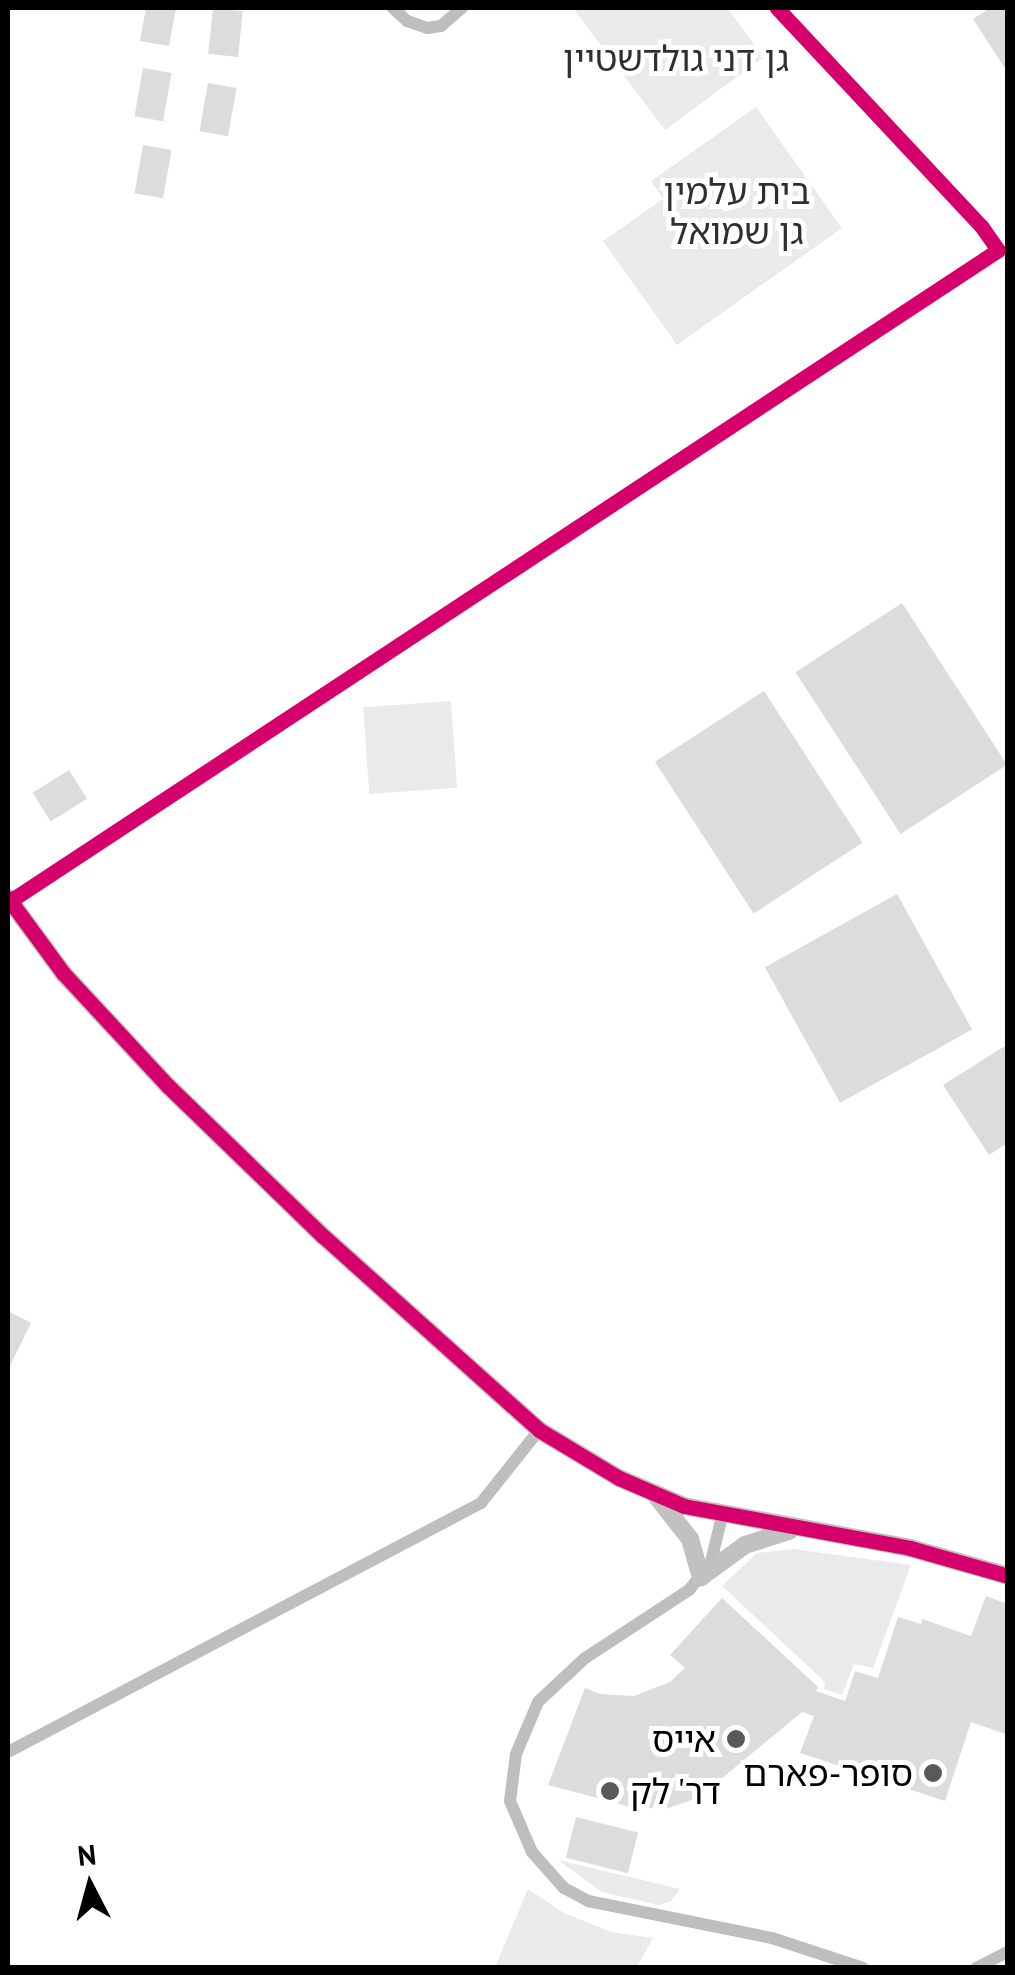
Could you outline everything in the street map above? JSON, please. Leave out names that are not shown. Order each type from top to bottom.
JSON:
[{"type":"street","points":[[393,8],[407,21],[426,28],[441,26],[462,8]]},
{"type":"street","points":[[777,8],[982,226],[998,250],[9,899],[63,973],[168,1086],[323,1236],[540,1430],[656,1496],[722,1516],[910,1548],[1008,1576]]},
{"type":"street","points":[[8,1752],[481,1503],[540,1430]]},
{"type":"street","points":[[656,1496],[690,1539],[701,1577]]},
{"type":"street","points":[[701,1577],[717,1546],[722,1516]]},
{"type":"street","points":[[799,1529],[744,1545],[689,1590],[586,1658],[538,1702],[510,1779],[510,1802],[519,1829],[546,1870],[588,1901],[772,1938],[863,1968]]},
{"type":"street","points":[[976,1968],[1008,1952]]},
{"type":"green space","name":"גן דני גולדשטיין","points":[[573,8],[727,8],[764,57],[665,130]]},
{"type":"green space","name":"בית עלמין גן שמואל","points":[[756,107],[842,228],[677,345],[603,241],[663,199],[651,181]]},
{"type":"green space","points":[[451,701],[457,788],[369,794],[363,707]]},
{"type":"green space","points":[[793,1549],[911,1565],[873,1668],[854,1664],[842,1695],[824,1689],[825,1682],[722,1586],[757,1553]]},
{"type":"green space","points":[[558,1860],[680,1889],[671,1901],[659,1905],[602,1892]]},
{"type":"green space","points":[[528,1889],[564,1913],[611,1932],[653,1938],[637,1967],[495,1967]]},
{"type":"building","points":[[146,8],[176,8],[169,46],[140,41]]},
{"type":"building","points":[[213,8],[243,11],[238,57],[208,54]]},
{"type":"building","points":[[990,8],[1008,8],[1008,73],[973,19]]},
{"type":"building","points":[[143,68],[172,73],[163,121],[134,116]]},
{"type":"building","points":[[208,83],[237,88],[228,136],[199,131]]},
{"type":"building","points":[[143,145],[172,150],[163,198],[134,193]]},
{"type":"building","points":[[902,603],[1007,765],[901,834],[795,672]]},
{"type":"building","points":[[764,691],[863,843],[754,914],[655,762]]},
{"type":"building","points":[[69,770],[87,799],[51,822],[33,793]]},
{"type":"building","points":[[897,894],[972,1030],[840,1103],[765,967]]},
{"type":"building","points":[[1008,1044],[1008,1143],[989,1155],[943,1085]]},
{"type":"building","points":[[8,1311],[31,1323],[8,1370]]},
{"type":"building","points":[[986,1596],[1008,1604],[1008,1735],[971,1722],[945,1801],[800,1753],[814,1716],[802,1712],[698,1798],[665,1809],[631,1807],[548,1785],[585,1688],[600,1694],[634,1696],[670,1682],[685,1668],[670,1655],[722,1598],[818,1687],[816,1691],[845,1701],[855,1671],[878,1678],[898,1617],[921,1624],[922,1619],[971,1636]]},
{"type":"building","points":[[576,1817],[638,1832],[628,1873],[566,1858]]},
{"type":"cycle path","points":[[10,901],[998,250],[981,226],[777,8]]},
{"type":"cycle path","points":[[8,898],[63,973],[168,1086],[323,1236],[539,1430],[619,1478],[684,1506],[910,1548],[1008,1576]]},
{"type":"place","name":"אייס","points":[[736,1739]]},
{"type":"place","name":"סופר-פארם","points":[[933,1773]]},
{"type":"place","name":"דר' לק","points":[[610,1791]]}]
